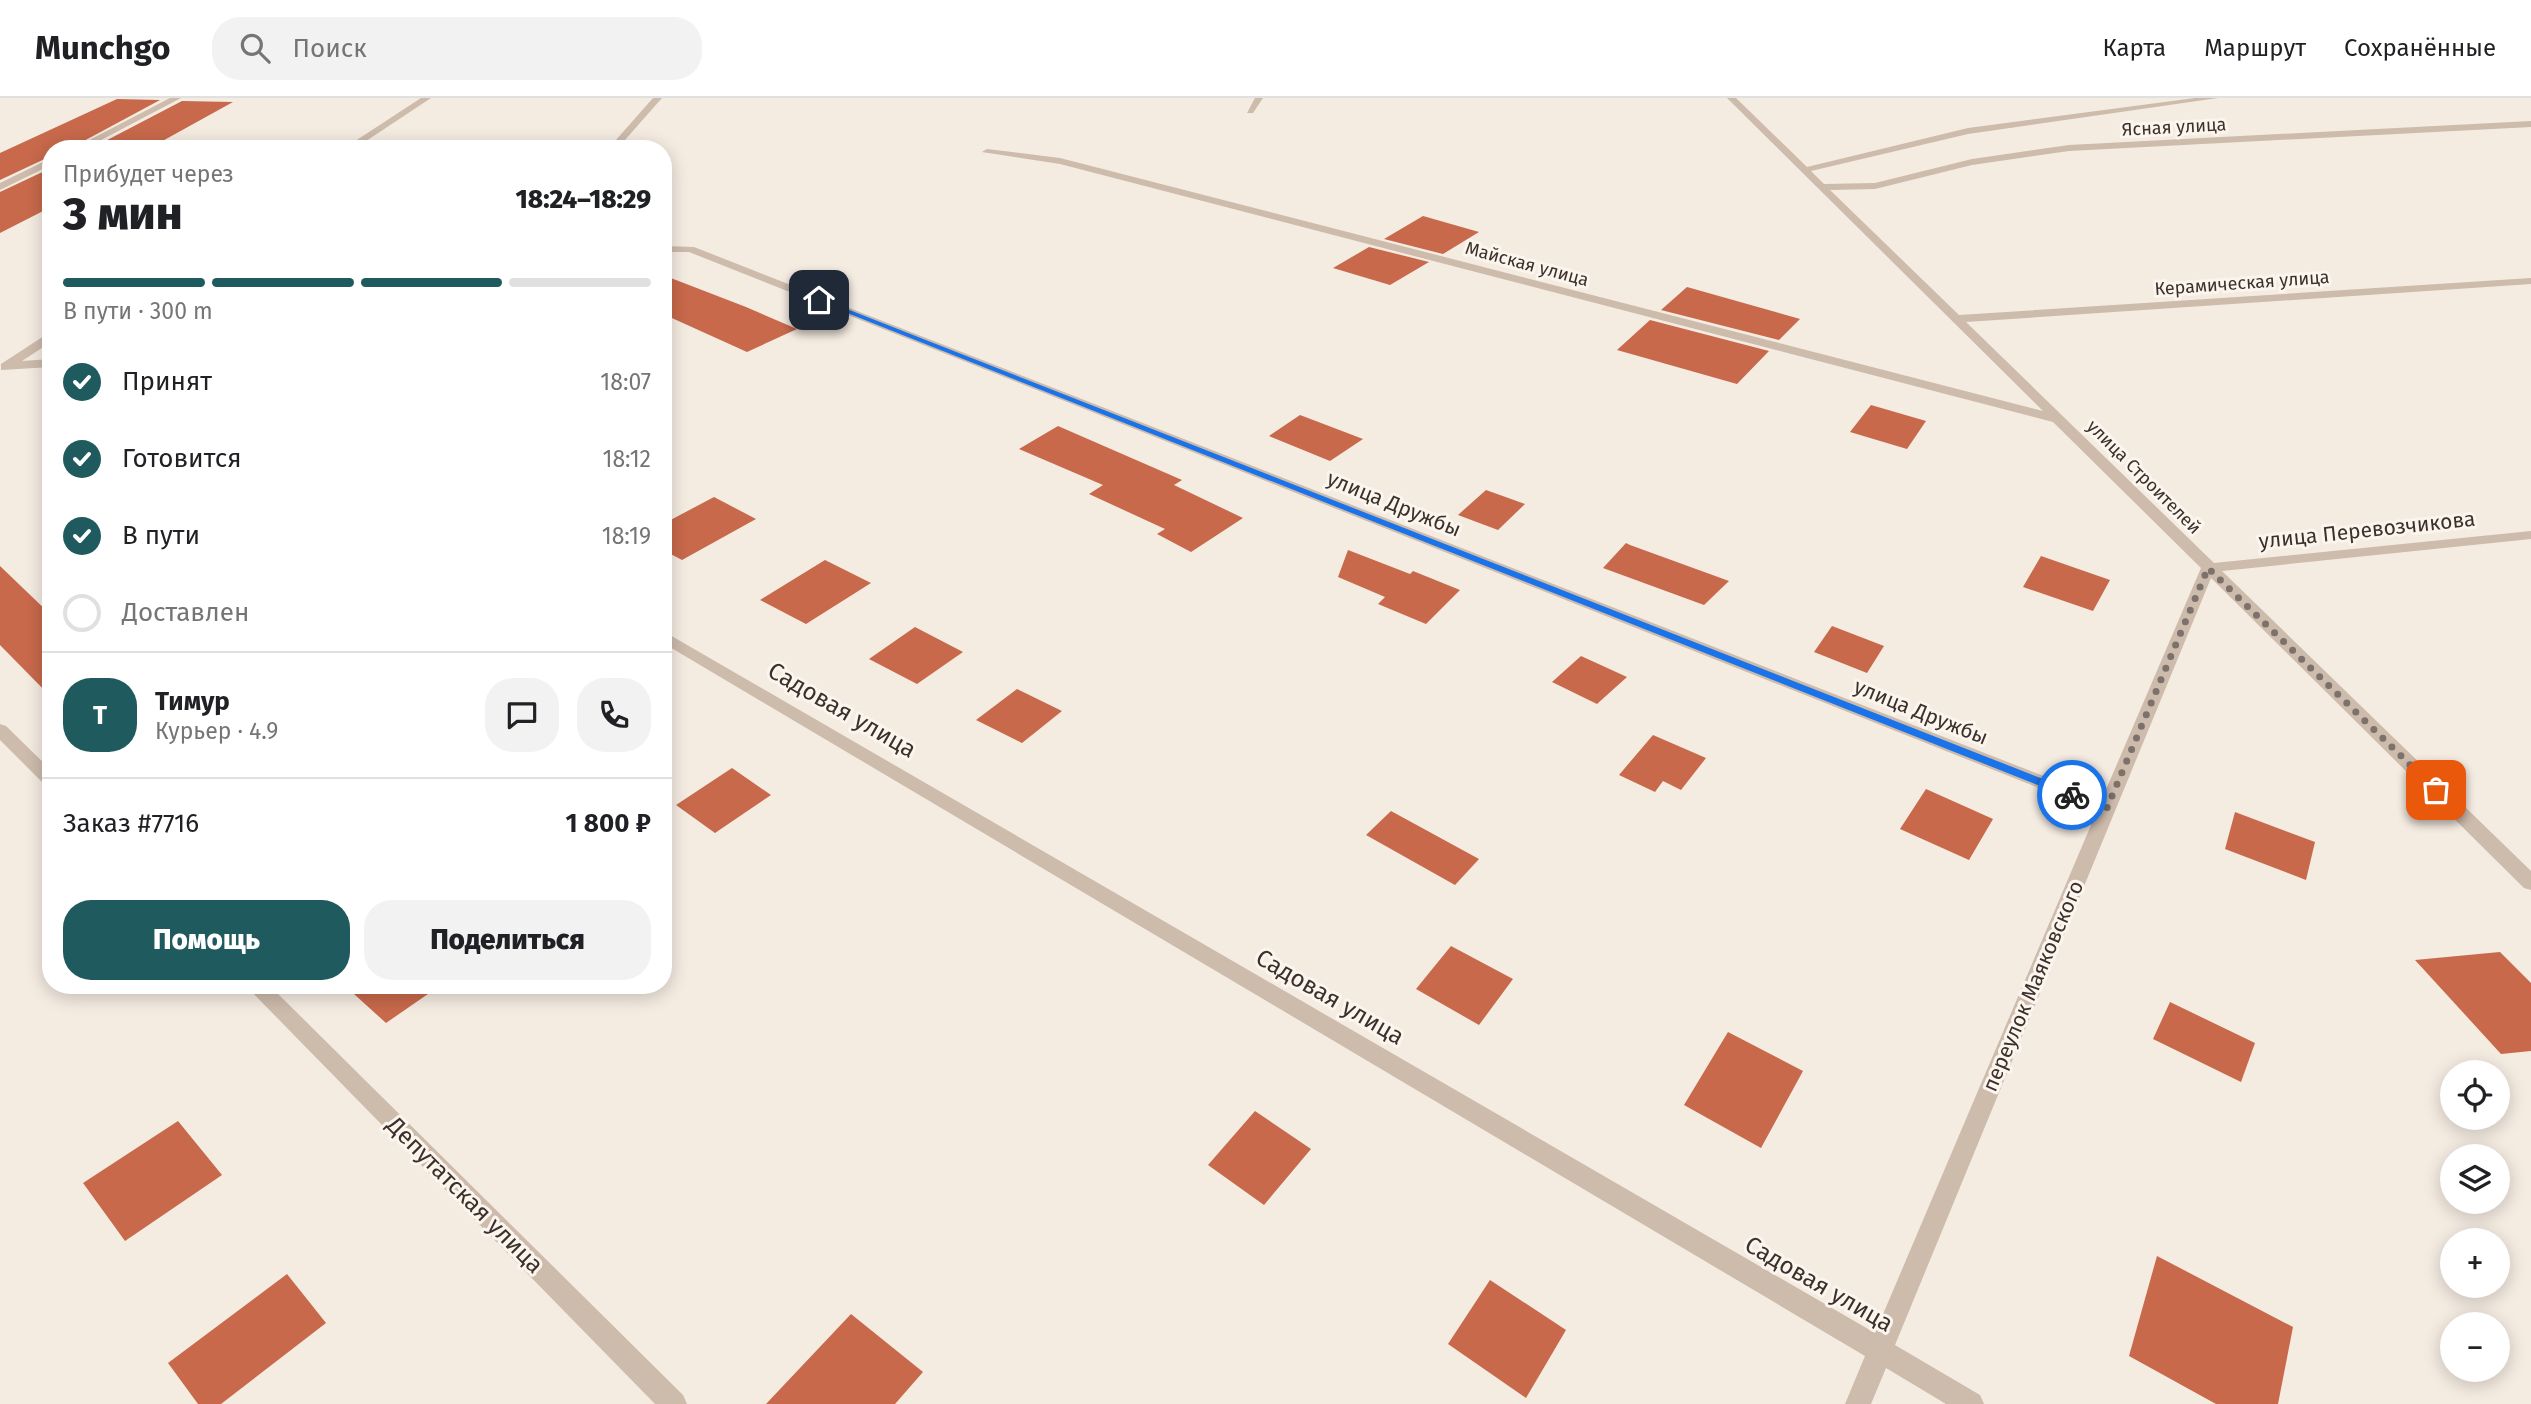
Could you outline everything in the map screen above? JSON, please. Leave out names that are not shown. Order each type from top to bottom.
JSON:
[{"type":"street","points":[[94,140],[177,98]]},
{"type":"street","points":[[361,140],[427,98]]},
{"type":"street","points":[[620,140],[658,98]]},
{"type":"street","points":[[1250,111],[1259,98]]},
{"type":"street","name":"улица Строителей","points":[[1731,98],[2531,883]]},
{"type":"street","points":[[1805,170],[1968,131],[2214,98]]},
{"type":"street","name":"Ясная улица","points":[[1822,187],[1875,186],[1972,162],[2069,148],[2531,124]]},
{"type":"street","name":"Майская улица","points":[[987,152],[1060,161],[2057,419]]},
{"type":"street","points":[[0,187],[42,166]]},
{"type":"street","name":"улица Дружбы","points":[[672,249],[690,249],[2107,808]]},
{"type":"street","name":"Керамическая улица","points":[[1956,319],[2531,282]]},
{"type":"street","points":[[2,367],[42,343]]},
{"type":"street","points":[[2,367],[42,364]]},
{"type":"street","name":"улица Перевозчикова","points":[[2208,568],[2531,535]]},
{"type":"street","name":"переулок Маяковского","points":[[1858,1404],[2208,568]]},
{"type":"street","name":"Садовая улица","points":[[672,641],[1971,1404]]},
{"type":"street","points":[[0,730],[42,772]]},
{"type":"street","name":"Депутатская улица","points":[[264,994],[674,1404]]},
{"type":"building","points":[[117,99],[160,100],[86,140],[42,140],[42,160],[0,180],[0,153]]},
{"type":"building","points":[[182,101],[233,102],[164,140],[107,140]]},
{"type":"building","points":[[42,172],[42,212],[0,233],[0,192]]},
{"type":"building","points":[[1423,216],[1479,232],[1443,254],[1384,239]]},
{"type":"building","points":[[1369,247],[1429,262],[1390,285],[1333,268]]},
{"type":"building","points":[[672,278],[797,329],[747,352],[672,318]]},
{"type":"building","points":[[1687,287],[1800,319],[1779,340],[1661,310]]},
{"type":"building","points":[[1650,320],[1769,351],[1737,384],[1617,350]]},
{"type":"building","points":[[1871,405],[1926,421],[1907,449],[1850,432]]},
{"type":"building","points":[[1300,415],[1363,439],[1330,461],[1269,436]]},
{"type":"building","points":[[1058,426],[1182,480],[1174,485],[1243,518],[1191,552],[1157,534],[1165,529],[1089,494],[1103,485],[1019,449]]},
{"type":"building","points":[[1486,490],[1525,504],[1498,530],[1458,515]]},
{"type":"building","points":[[714,497],[756,519],[682,560],[672,555],[672,519]]},
{"type":"building","points":[[1626,543],[1729,581],[1704,605],[1603,568]]},
{"type":"building","points":[[1348,550],[1460,590],[1426,624],[1378,604],[1385,597],[1338,577]]},
{"type":"building","points":[[2041,556],[2110,580],[2093,611],[2023,587]]},
{"type":"building","points":[[825,560],[871,583],[806,624],[760,600]]},
{"type":"building","points":[[0,566],[42,606],[42,688],[0,645]]},
{"type":"building","points":[[1832,626],[1884,646],[1867,673],[1814,652]]},
{"type":"building","points":[[915,627],[963,652],[917,684],[869,659]]},
{"type":"building","points":[[1581,656],[1627,677],[1597,704],[1552,682]]},
{"type":"building","points":[[1017,689],[1062,711],[1022,743],[976,720]]},
{"type":"building","points":[[1653,735],[1706,758],[1681,790],[1663,781],[1655,792],[1619,775]]},
{"type":"building","points":[[732,768],[771,795],[715,833],[676,805]]},
{"type":"building","points":[[1926,789],[1993,819],[1969,860],[1900,829]]},
{"type":"building","points":[[1391,811],[1479,859],[1455,885],[1366,835]]},
{"type":"building","points":[[2235,812],[2315,842],[2306,880],[2225,849]]},
{"type":"building","points":[[1451,946],[1513,979],[1479,1025],[1416,989]]},
{"type":"building","points":[[2500,952],[2531,983],[2531,1051],[2501,1054],[2415,960]]},
{"type":"building","points":[[354,994],[428,994],[386,1023]]},
{"type":"building","points":[[2170,1002],[2255,1043],[2241,1082],[2153,1039]]},
{"type":"building","points":[[1728,1032],[1803,1071],[1761,1148],[1684,1105]]},
{"type":"building","points":[[1255,1111],[1311,1149],[1264,1205],[1208,1165]]},
{"type":"building","points":[[178,1121],[222,1175],[125,1241],[83,1183]]},
{"type":"building","points":[[2157,1256],[2293,1327],[2278,1404],[2216,1404],[2129,1356]]},
{"type":"building","points":[[287,1274],[326,1323],[221,1404],[198,1404],[168,1363]]},
{"type":"building","points":[[1490,1280],[1566,1330],[1526,1398],[1448,1344]]},
{"type":"building","points":[[851,1314],[923,1372],[895,1404],[766,1404]]},
{"type":"way so far","points":[[2072,795],[2107,808],[2208,568],[2436,790]]},
{"type":"route","points":[[819,300],[2072,795]]}]
